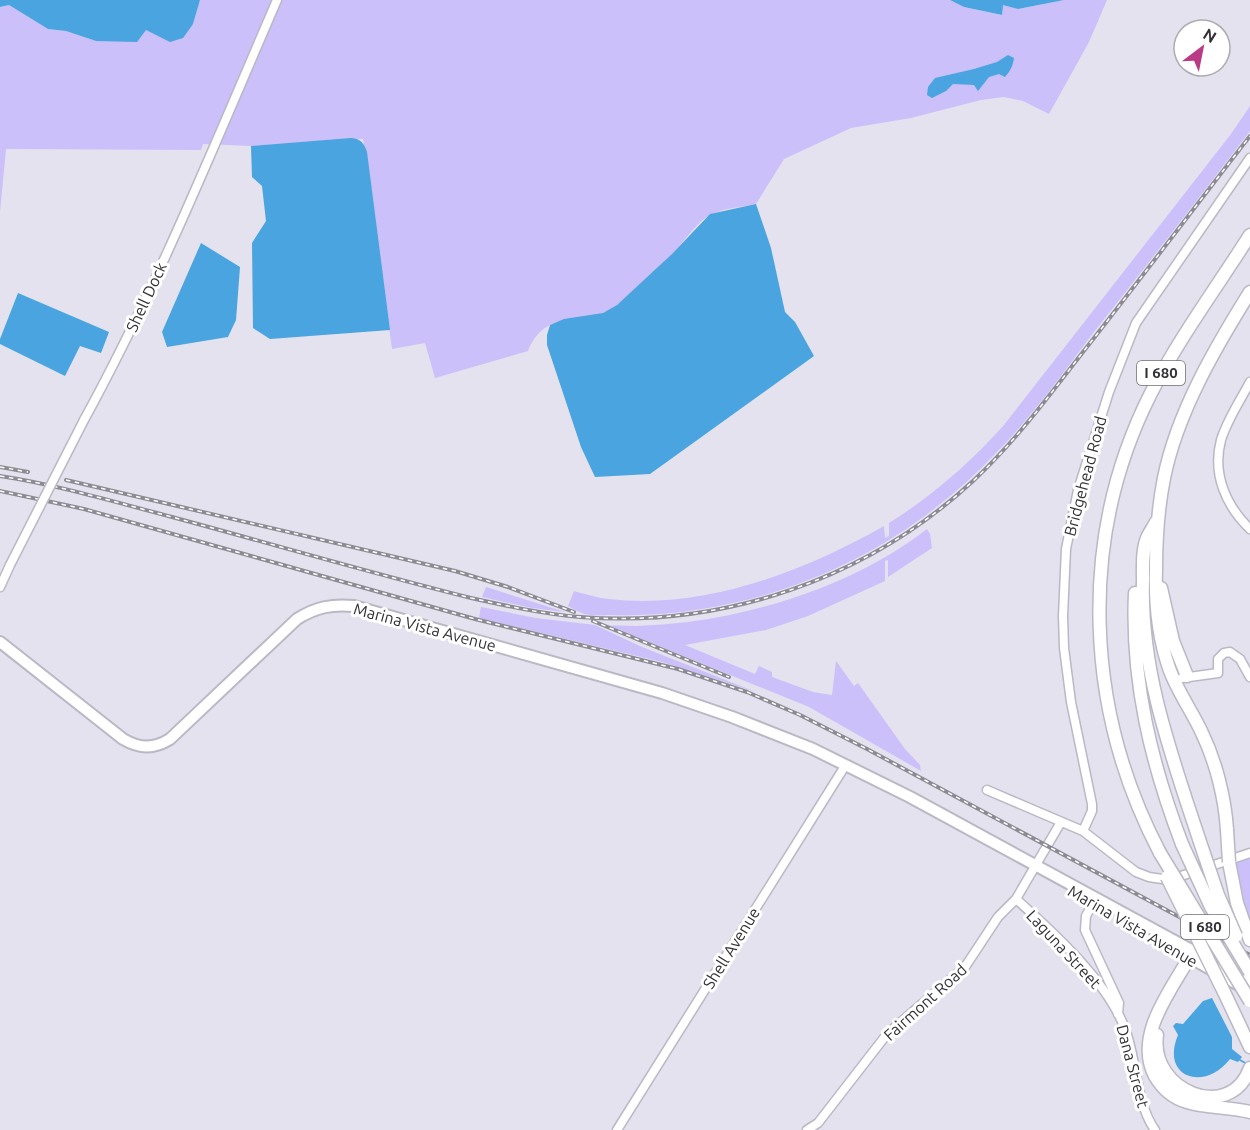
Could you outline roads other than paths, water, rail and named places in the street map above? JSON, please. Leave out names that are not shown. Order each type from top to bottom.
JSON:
[{"type":"highway","name":"I 680","points":[[1250,235],[1170,358],[1148,398],[1122,465],[1111,502],[1099,585],[1101,669],[1107,708],[1128,782],[1160,853],[1250,1001]]},
{"type":"highway","name":"I 680","points":[[1250,292],[1209,362],[1180,428],[1164,477],[1158,519],[1156,571],[1160,632],[1165,657],[1206,743],[1224,802],[1232,880],[1237,903],[1250,940]]},
{"type":"highway","name":"I 680","points":[[1158,519],[1146,540],[1144,555],[1143,606],[1150,671],[1162,722],[1199,838],[1223,907],[1250,963]]},
{"type":"highway","name":"I 680","points":[[1144,555],[1137,571],[1135,637],[1140,690],[1152,751],[1182,844],[1211,907],[1250,972]]},
{"type":"highway","points":[[1156,571],[1175,648],[1187,676]]},
{"type":"highway","points":[[1160,853],[1165,874],[1250,1047]]},
{"type":"highway","points":[[1193,957],[1159,1029],[1157,1052],[1162,1068],[1180,1088],[1194,1094],[1212,1096],[1224,1094],[1238,1087],[1250,1068]]},
{"type":"highway","points":[[1193,957],[1152,1026],[1148,1047],[1152,1068],[1163,1087],[1181,1100],[1250,1112]]},
{"type":"main road","name":"Marina Vista Avenue","points":[[0,642],[123,739],[136,745],[150,747],[171,739],[297,619],[317,608],[329,605],[354,606],[694,704],[813,748],[910,797],[1035,867],[1066,881],[1193,957]]},
{"type":"main road","name":"Marina Vista Avenue","points":[[0,650],[123,746],[134,751],[150,753],[171,746],[302,622],[322,613],[343,611],[660,699],[772,738],[832,764],[845,766]]},
{"type":"main road","name":"Marina Vista Avenue","points":[[1035,867],[1052,880],[1093,903],[1233,978]]},
{"type":"main road","points":[[1233,978],[1250,982]]},
{"type":"main road","points":[[1233,978],[1250,991]]},
{"type":"street","name":"Shell Dock","points":[[0,587],[154,280],[277,0]]},
{"type":"street","name":"Bridgehead Road","points":[[1083,831],[1090,817],[1092,804],[1071,702],[1064,648],[1063,616],[1066,549],[1078,490],[1109,392],[1136,323],[1250,158]]},
{"type":"street","points":[[1250,382],[1221,441],[1218,460],[1225,495],[1250,529]]},
{"type":"street","points":[[1174,680],[1187,676],[1199,677],[1218,673],[1217,665],[1220,657],[1230,652],[1238,656],[1250,677]]},
{"type":"street","name":"Shell Avenue","points":[[617,1130],[845,766]]},
{"type":"street","points":[[987,790],[1083,831],[1136,872],[1149,877],[1169,880],[1250,853]]},
{"type":"street","name":"Laguna Street","points":[[1061,822],[1016,899],[1075,957],[1110,1002]]},
{"type":"street","name":"Fairmont Road","points":[[807,1130],[818,1126],[877,1045],[965,967],[998,918],[1016,899]]},
{"type":"street","name":"Laguna Street","points":[[1093,903],[1086,916],[1085,930],[1119,1003],[1118,1014]]},
{"type":"street","name":"Dana Street","points":[[1110,1002],[1125,1027],[1145,1112],[1155,1130]]},
{"type":"water","points":[[0,0],[200,0],[193,24],[183,38],[170,42],[146,30],[137,42],[96,41],[66,31],[48,29],[9,5],[0,7]]},
{"type":"water","points":[[950,0],[1064,0],[1018,9],[1003,5],[1002,15],[964,7]]},
{"type":"water","points":[[1008,55],[1014,58],[1005,77],[999,74],[989,77],[978,91],[974,85],[953,84],[946,91],[932,98],[927,95],[928,87],[935,78],[997,62]]},
{"type":"water","points":[[351,138],[362,142],[367,152],[390,330],[270,339],[253,328],[252,243],[266,221],[262,186],[252,177],[251,146]]},
{"type":"water","points":[[756,204],[771,248],[785,312],[795,322],[814,356],[650,474],[595,477],[581,447],[547,345],[550,325],[564,319],[603,313],[617,305],[672,254],[710,214]]},
{"type":"water","points":[[201,243],[240,267],[236,320],[228,337],[167,347],[162,332]]},
{"type":"water","points":[[18,293],[109,332],[101,353],[80,346],[65,376],[0,344]]},
{"type":"water","points":[[1212,998],[1232,1037],[1232,1049],[1242,1057],[1238,1062],[1230,1059],[1220,1069],[1209,1075],[1188,1076],[1175,1062],[1174,1050],[1178,1035],[1173,1026],[1176,1023],[1183,1024],[1203,1001]]},
{"type":"waterway","points":[[1240,1060],[1247,1064]]},
{"type":"railway","points":[[0,476],[86,494],[359,569],[471,598],[539,612],[580,617],[634,618],[687,614],[740,605],[791,590],[840,570],[887,545],[932,515],[973,481],[1003,451],[1044,402],[1250,136]]},
{"type":"railway","points":[[0,467],[28,472]]},
{"type":"railway","points":[[66,480],[455,571],[508,587],[574,612]]},
{"type":"railway","points":[[0,491],[84,509],[475,619],[678,669],[747,692],[800,715],[867,749],[1250,955]]},
{"type":"railway","points":[[593,621],[729,677]]}]
